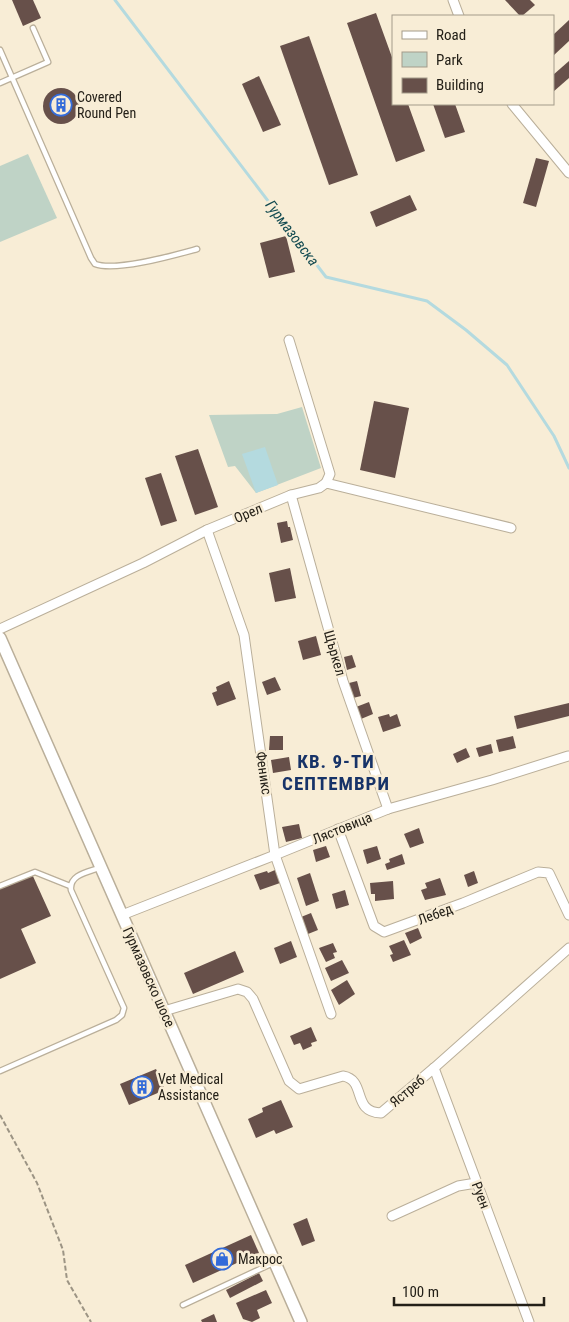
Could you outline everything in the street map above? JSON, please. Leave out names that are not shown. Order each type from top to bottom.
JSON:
[{"type":"street","points":[[453,0],[459,15]]},
{"type":"street","points":[[513,105],[569,173]]},
{"type":"street","points":[[289,340],[330,474],[326,482],[511,528]]},
{"type":"street","name":"Орел","points":[[0,628],[142,563],[206,530],[291,495],[319,488],[326,482]]},
{"type":"street","name":"Щъркел","points":[[291,495],[343,681],[388,809]]},
{"type":"street","name":"Феникс","points":[[206,530],[244,635],[275,856],[331,1014]]},
{"type":"street","name":"Гурмазовско шосе","points":[[0,638],[300,1319]]},
{"type":"street","name":"Лястовица","points":[[122,915],[275,856],[388,809],[492,780],[568,756]]},
{"type":"street","name":"Лебед","points":[[338,829],[374,926],[384,932],[463,903],[538,872],[549,873],[569,915]]},
{"type":"street","name":"Ястреб","points":[[164,1011],[238,989],[247,992],[253,999],[289,1081],[299,1089],[343,1076],[349,1077],[354,1082],[365,1108],[372,1112],[381,1113],[569,948]]},
{"type":"street","name":"Руен","points":[[434,1068],[529,1322]]},
{"type":"street","points":[[392,1216],[458,1186],[476,1182]]},
{"type":"lane","points":[[0,83],[48,62],[33,28]]},
{"type":"lane","points":[[0,50],[95,264],[106,266],[124,264],[166,257],[197,249]]},
{"type":"lane","points":[[0,1071],[116,1020],[122,1015],[124,1008],[70,886],[75,877],[101,867]]},
{"type":"lane","points":[[0,886],[34,872],[70,886]]},
{"type":"lane","points":[[183,1306],[274,1262]]},
{"type":"path","points":[[0,1114],[37,1183],[63,1250],[67,1280],[91,1322]]},
{"type":"green space","points":[[28,154],[57,218],[0,242],[0,166]]},
{"type":"green space","points":[[302,407],[321,468],[256,493],[235,466],[228,467],[209,415],[277,414]]},
{"type":"water","points":[[265,447],[278,485],[256,493],[242,454]]},
{"type":"building","points":[[12,0],[33,0],[41,18],[23,26]]},
{"type":"building","points":[[505,0],[530,0],[535,5],[523,15],[519,15]]},
{"type":"building","points":[[376,13],[392,57],[392,105],[408,105],[425,151],[396,162],[347,23]]},
{"type":"building","points":[[569,20],[569,41],[554,55],[554,34]]},
{"type":"building","points":[[309,36],[358,175],[329,185],[280,46]]},
{"type":"building","points":[[569,61],[569,78],[554,91],[554,74]]},
{"type":"building","points":[[259,76],[281,125],[263,132],[242,84]]},
{"type":"building","name":"Covered Round Pen","points":[[61,88],[73,94],[79,106],[73,118],[61,124],[49,118],[43,106],[49,94]]},
{"type":"building","points":[[433,105],[455,105],[465,132],[445,138]]},
{"type":"building","points":[[536,158],[549,161],[536,207],[523,203]]},
{"type":"building","points":[[410,195],[417,210],[376,227],[370,212]]},
{"type":"building","points":[[286,236],[295,272],[269,278],[260,243]]},
{"type":"building","points":[[374,401],[409,408],[395,478],[360,470]]},
{"type":"building","points":[[198,449],[218,507],[195,515],[175,456]]},
{"type":"building","points":[[161,473],[177,521],[161,526],[145,478]]},
{"type":"building","points":[[287,521],[293,540],[281,543],[277,523]]},
{"type":"building","points":[[290,568],[296,598],[275,602],[269,573]]},
{"type":"building","points":[[316,636],[321,655],[303,660],[298,641]]},
{"type":"building","points":[[352,655],[356,667],[347,670],[344,657]]},
{"type":"building","points":[[275,677],[281,690],[267,695],[262,682]]},
{"type":"building","points":[[229,681],[236,699],[217,706],[212,693],[217,691],[216,687]]},
{"type":"building","points":[[357,681],[361,696],[353,698],[349,683]]},
{"type":"building","points":[[369,702],[373,714],[361,719],[356,707]]},
{"type":"building","points":[[569,703],[569,716],[517,729],[514,716]]},
{"type":"building","points":[[389,714],[390,717],[397,714],[401,726],[383,732],[378,717]]},
{"type":"building","points":[[270,736],[283,736],[283,750],[269,750]]},
{"type":"building","points":[[513,736],[516,748],[499,752],[496,740]]},
{"type":"building","points":[[491,744],[493,753],[479,757],[476,748]]},
{"type":"building","points":[[466,748],[470,757],[457,763],[453,754]]},
{"type":"building","points":[[289,757],[291,770],[273,773],[271,760]]},
{"type":"building","points":[[299,824],[302,838],[286,842],[282,827]]},
{"type":"building","points":[[419,828],[424,843],[410,848],[404,834]]},
{"type":"building","points":[[326,846],[330,857],[316,862],[313,850]]},
{"type":"building","points":[[377,846],[381,859],[367,864],[363,850]]},
{"type":"building","points":[[402,854],[405,864],[387,870],[385,864],[390,862],[389,859]]},
{"type":"building","points":[[275,870],[280,883],[260,890],[254,875]]},
{"type":"building","points":[[474,871],[478,883],[468,887],[464,875]]},
{"type":"building","points":[[310,873],[319,901],[306,906],[297,878]]},
{"type":"building","points":[[32,874],[51,916],[21,929],[36,963],[0,979],[0,889]]},
{"type":"building","points":[[440,878],[446,895],[425,900],[421,890],[427,888],[425,883]]},
{"type":"building","points":[[393,881],[394,899],[375,901],[375,894],[371,894],[370,883]]},
{"type":"building","points":[[345,890],[349,905],[336,909],[332,894]]},
{"type":"building","points":[[311,913],[318,930],[308,934],[301,917]]},
{"type":"building","points":[[418,928],[422,938],[410,944],[405,933]]},
{"type":"building","points":[[404,940],[411,955],[393,962],[390,955],[393,954],[389,946]]},
{"type":"building","points":[[291,941],[297,957],[280,964],[274,948]]},
{"type":"building","points":[[333,943],[337,952],[333,953],[335,958],[326,962],[319,948]]},
{"type":"building","points":[[235,951],[244,972],[193,994],[184,973]]},
{"type":"building","points":[[342,960],[349,973],[331,981],[325,968]]},
{"type":"building","points":[[347,980],[355,994],[339,1005],[331,990]]},
{"type":"building","points":[[311,1027],[317,1041],[311,1043],[312,1046],[303,1050],[300,1043],[294,1045],[290,1036]]},
{"type":"building","name":"Vet Medical Assistance","points":[[156,1069],[165,1090],[129,1105],[120,1084]]},
{"type":"building","points":[[281,1100],[293,1127],[276,1134],[274,1130],[256,1138],[248,1119],[263,1112],[262,1108]]},
{"type":"building","points":[[307,1218],[315,1241],[302,1246],[293,1224]]},
{"type":"building","name":"Макрос","points":[[251,1235],[259,1253],[193,1283],[185,1265]]},
{"type":"building","points":[[259,1273],[263,1281],[230,1298],[226,1290]]},
{"type":"building","points":[[266,1290],[272,1303],[257,1310],[260,1318],[252,1322],[243,1319],[236,1303]]},
{"type":"building","points":[[214,1314],[217,1322],[202,1322],[201,1320]]},
{"type":"waterway","name":"Гурмазовска","points":[[115,0],[326,277],[427,301],[466,330],[507,365],[554,436],[569,468]]},
{"type":"place","name":"Covered Round Pen","points":[[61,105]]},
{"type":"place","name":"Vet Medical Assistance","points":[[142,1087]]},
{"type":"place","name":"Макрос","points":[[222,1259]]},
{"type":"district","name":"КВ. 9-ТИ СЕПТЕМВРИ","points":[[336,772]]}]
